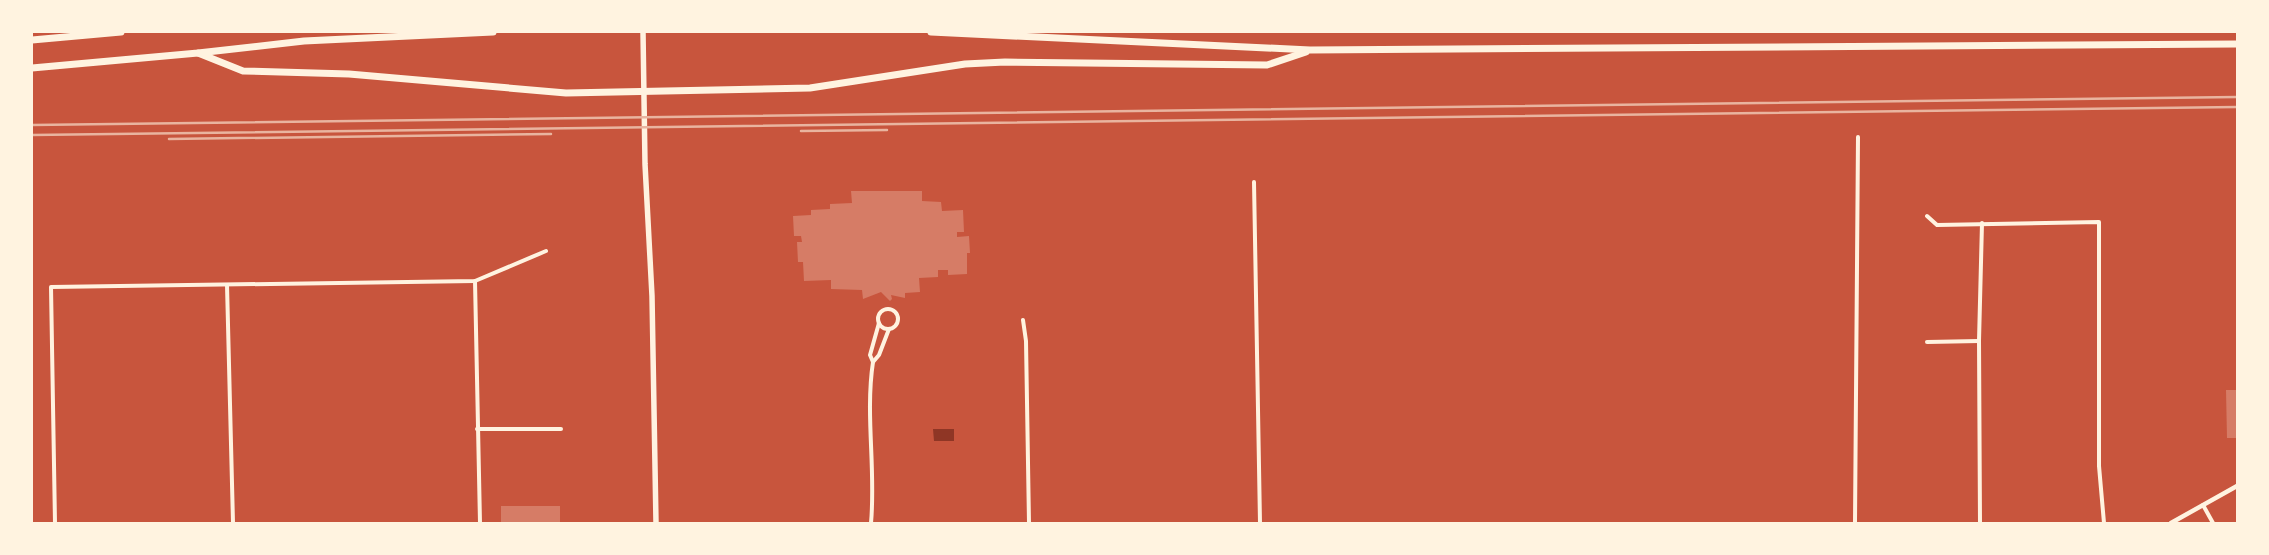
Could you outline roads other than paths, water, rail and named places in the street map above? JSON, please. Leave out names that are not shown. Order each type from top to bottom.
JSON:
[{"type":"highway","points":[[74,37],[84,32]]},
{"type":"highway","points":[[32,40],[121,32]]},
{"type":"highway","points":[[32,68],[198,53],[304,41],[493,32]]},
{"type":"highway","points":[[931,32],[1310,50],[2237,44]]},
{"type":"highway","points":[[198,53],[243,71],[349,74],[538,92],[810,88],[951,66],[1005,62],[1267,65],[1310,50]]},
{"type":"main road","points":[[643,32],[645,164],[652,296],[656,523]]},
{"type":"street","points":[[1855,523],[1858,137]]},
{"type":"street","points":[[1254,182],[1260,523]]},
{"type":"street","points":[[1927,216],[1937,225],[2099,222],[2099,466],[2104,523]]},
{"type":"street","points":[[1980,523],[1979,341],[1982,224]]},
{"type":"street","points":[[55,523],[51,287],[475,281],[546,251]]},
{"type":"street","points":[[475,281],[480,523]]},
{"type":"street","points":[[227,285],[232,523]]},
{"type":"street","points":[[871,523],[872,480],[869,410],[873,362],[870,355],[879,323],[878,316],[880,311],[888,308],[894,310],[898,315],[898,320],[895,326],[889,329],[885,329],[879,323]]},
{"type":"street","points":[[1023,320],[1026,341],[1029,523]]},
{"type":"street","points":[[873,362],[879,355],[889,329]]},
{"type":"street","points":[[1927,342],[1979,341]]},
{"type":"street","points":[[477,429],[561,429]]},
{"type":"street","points":[[2171,523],[2237,486]]},
{"type":"street","points":[[2203,505],[2213,523]]},
{"type":"railway","points":[[32,125],[2237,97]]},
{"type":"railway","points":[[32,135],[2237,107]]},
{"type":"railway","points":[[801,131],[887,130]]},
{"type":"railway","points":[[169,139],[551,134]]}]
